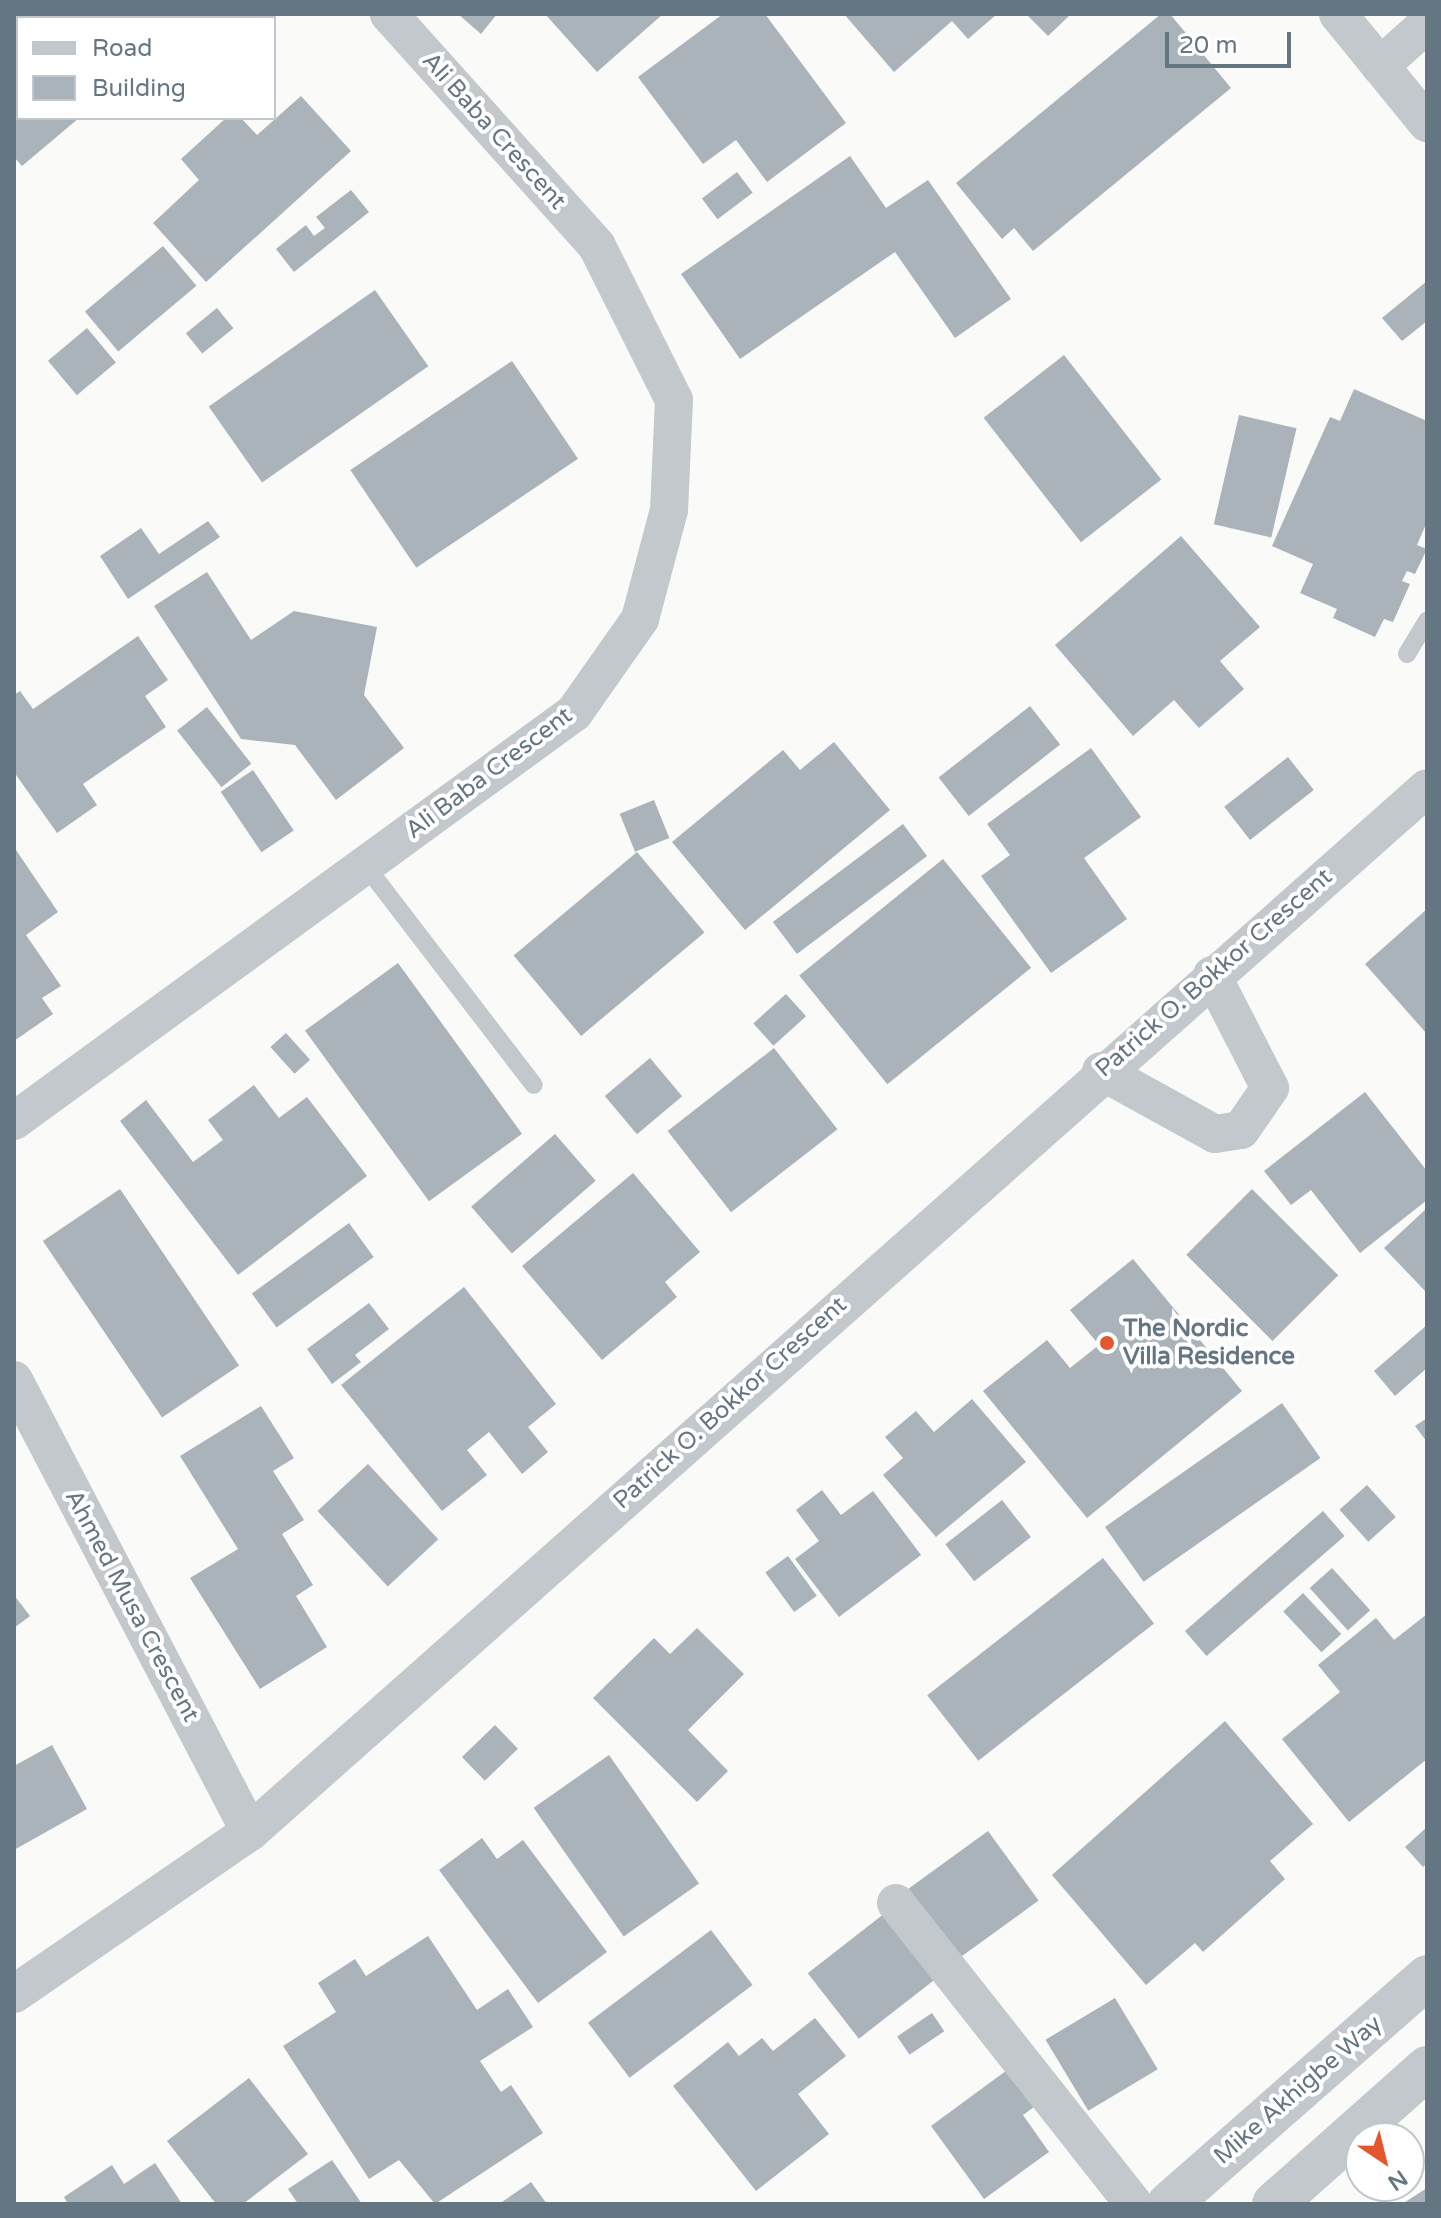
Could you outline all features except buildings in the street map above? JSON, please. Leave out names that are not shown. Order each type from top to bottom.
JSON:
[{"type":"street","name":"Ali Baba Crescent","points":[[14,1121],[574,713],[640,619],[669,510],[674,400],[597,246],[389,14]]},
{"type":"street","points":[[1338,14],[1427,123]]},
{"type":"street","points":[[1380,66],[1427,24]]},
{"type":"street","name":"Patrick O. Bokkor Crescent","points":[[14,1994],[250,1832],[1101,1071],[1427,788]]},
{"type":"street","points":[[1101,1071],[1215,1134],[1241,1130],[1270,1088],[1212,975]]},
{"type":"street","name":"Ahmed Musa Crescent","points":[[14,1380],[250,1832]]},
{"type":"street","points":[[896,1903],[1134,2204]]},
{"type":"street","name":"Mike Akhigbe Way","points":[[1169,2204],[1427,1977]]},
{"type":"street","points":[[1274,2204],[1427,2068]]},
{"type":"lane","points":[[1407,654],[1427,621]]},
{"type":"lane","points":[[365,865],[534,1085]]},
{"type":"place","name":"The Nordic Villa Residence","points":[[1107,1343]]}]
